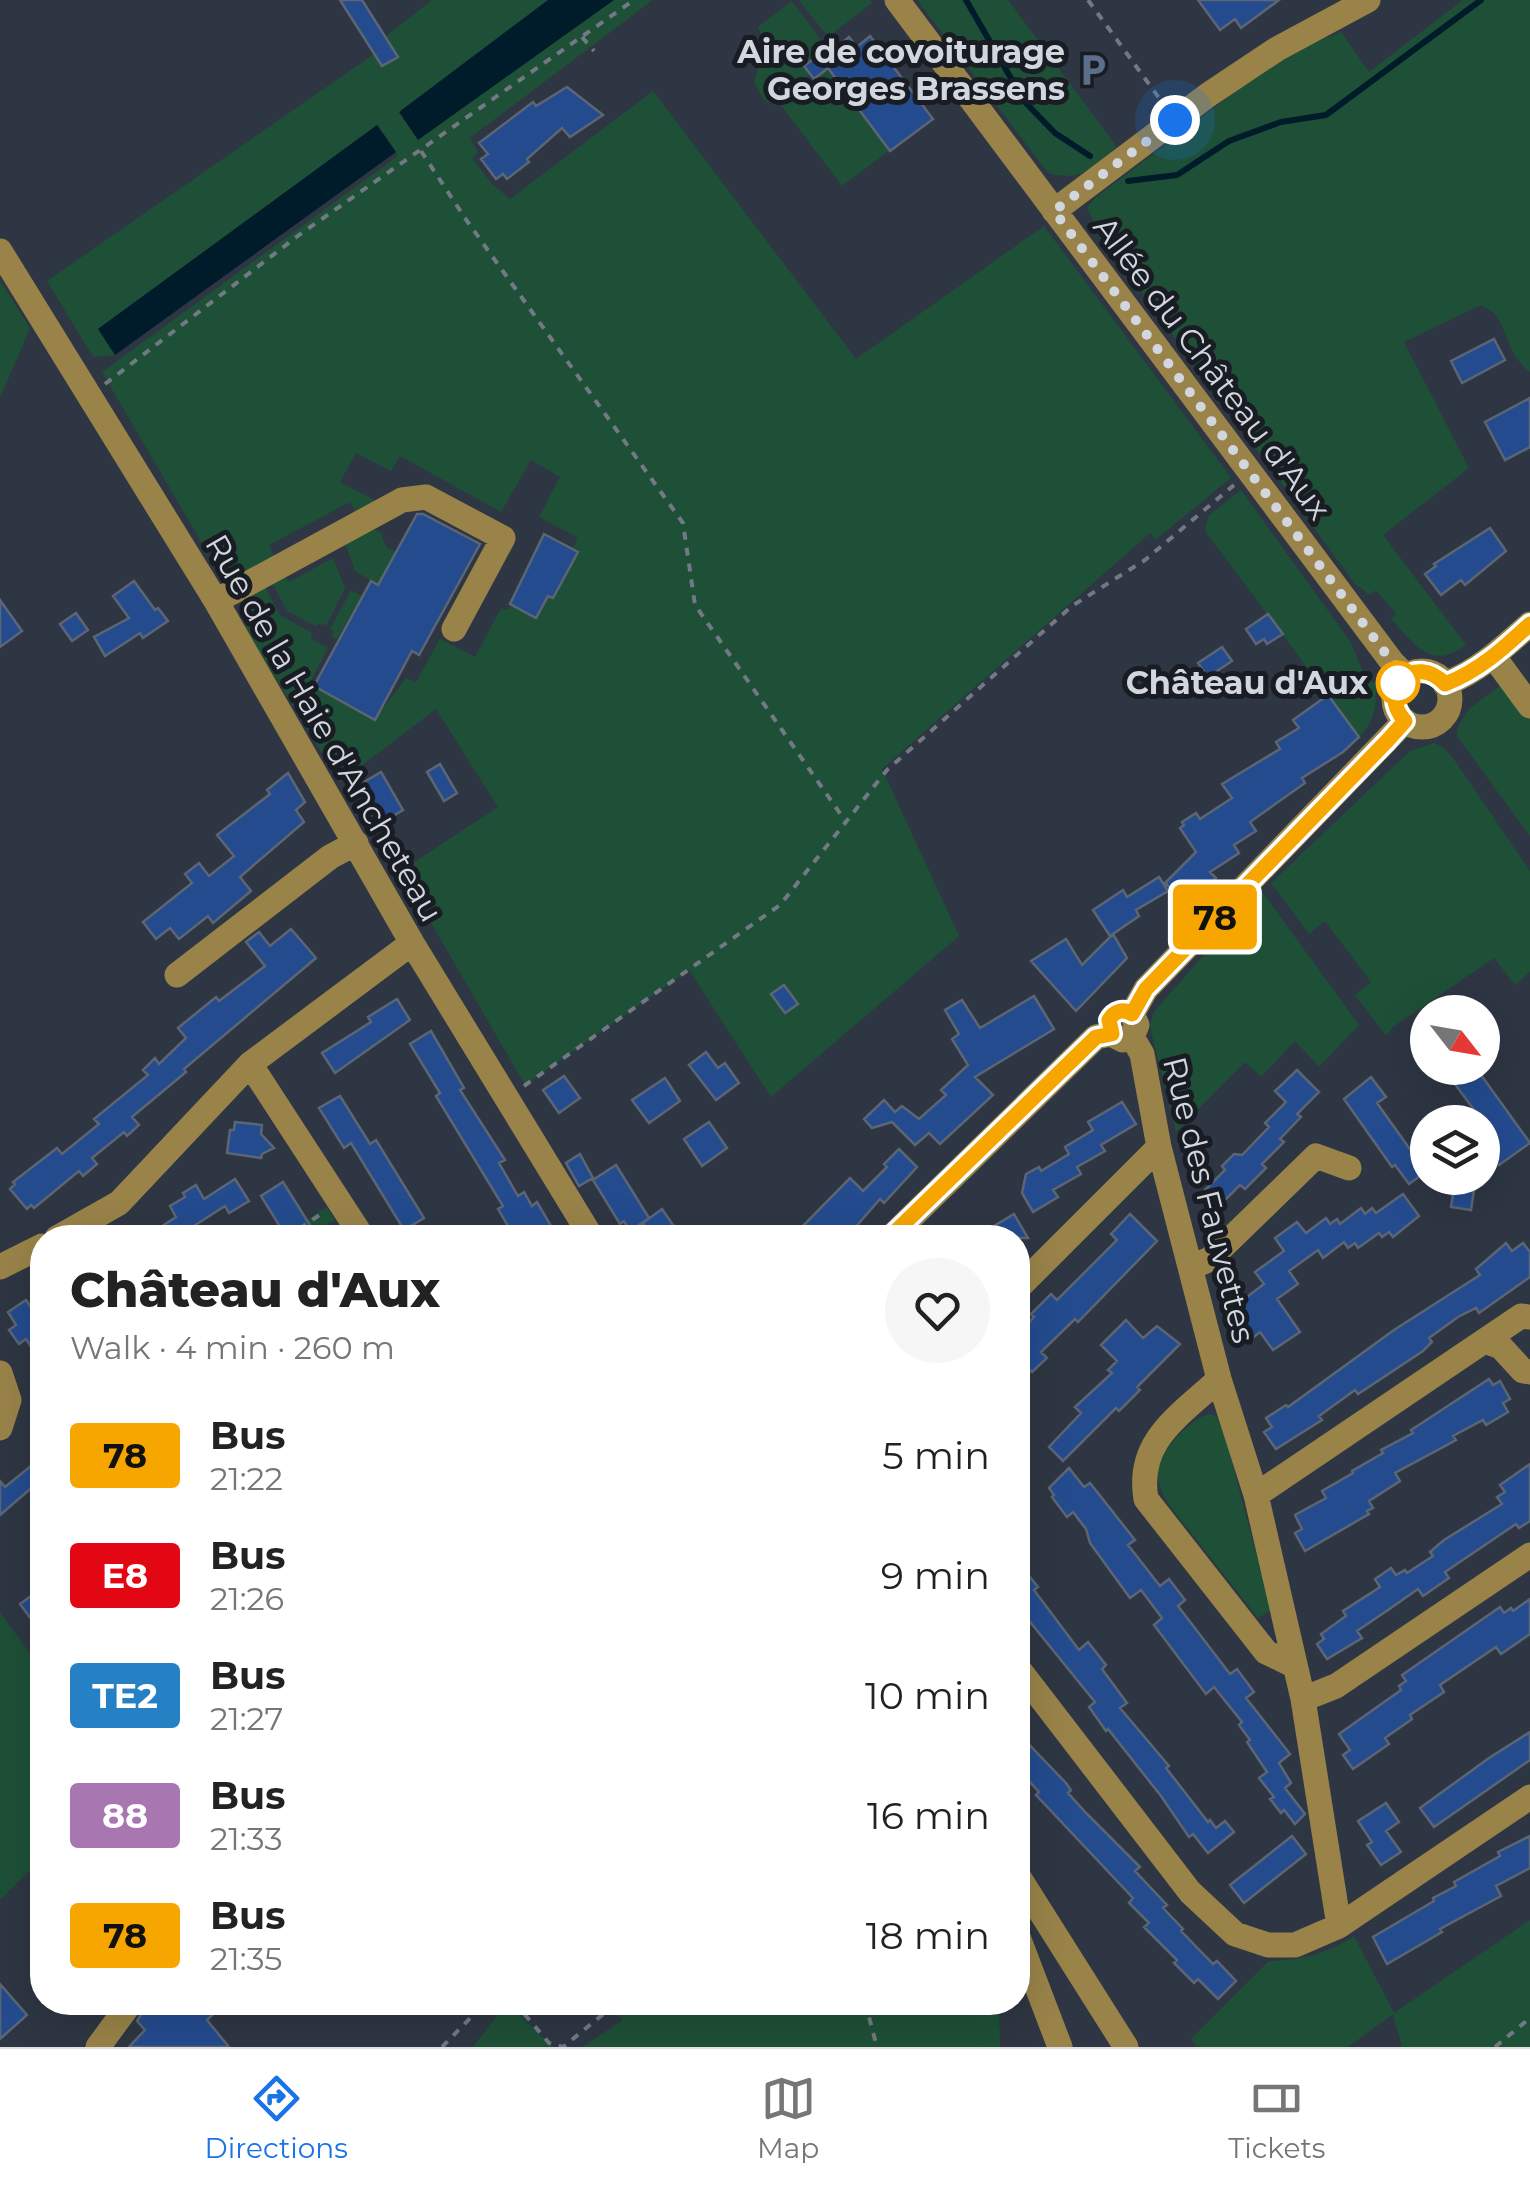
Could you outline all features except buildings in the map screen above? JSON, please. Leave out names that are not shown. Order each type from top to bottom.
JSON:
[{"type":"street","name":"Allée du Château d'Aux","points":[[897,0],[1406,676]]},
{"type":"street","points":[[1054,211],[1277,49],[1368,0]]},
{"type":"street","name":"Rue de la Haie d'Ancheteau","points":[[0,251],[216,601],[412,943],[584,1225]]},
{"type":"street","points":[[216,601],[402,500],[426,497],[503,538],[454,629]]},
{"type":"street","points":[[1445,684],[1494,657],[1530,624]]},
{"type":"street","points":[[1494,657],[1530,706]]},
{"type":"street","points":[[1424,671],[1445,684],[1448,707],[1438,721],[1425,726],[1405,721],[1396,710],[1398,683],[1406,676],[1424,671]]},
{"type":"street","points":[[903,1225],[1096,1037],[1125,1028],[1146,989],[1405,721]]},
{"type":"street","points":[[176,975],[330,857],[356,844]]},
{"type":"street","points":[[79,1225],[119,1202],[250,1064],[412,943]]},
{"type":"street","name":"Rue des Fauvettes","points":[[1125,1028],[1142,1054],[1160,1148],[1219,1379],[1256,1494],[1303,1698],[1339,1926]]},
{"type":"street","points":[[250,1064],[355,1225]]},
{"type":"street","points":[[1030,1276],[1160,1148]]},
{"type":"street","points":[[1192,1267],[1210,1260],[1316,1156],[1349,1168]]},
{"type":"street","points":[[0,1266],[30,1252]]},
{"type":"street","points":[[1256,1494],[1290,1475],[1520,1316],[1530,1317]]},
{"type":"street","points":[[1484,1340],[1501,1347],[1523,1371],[1530,1372]]},
{"type":"street","points":[[0,1373],[9,1400],[0,1428]]},
{"type":"street","name":"Rue des Fauvettes","points":[[1219,1379],[1147,1453],[1142,1479],[1146,1499],[1266,1652],[1293,1664]]},
{"type":"street","points":[[1303,1698],[1336,1686],[1530,1554]]},
{"type":"street","points":[[1030,1684],[1190,1892],[1235,1934],[1268,1945],[1295,1944],[1339,1926],[1530,1797]]},
{"type":"street","points":[[1030,1895],[1126,2047]]},
{"type":"street","points":[[1030,1968],[1060,2047]]},
{"type":"street","points":[[98,2047],[121,2015]]},
{"type":"path","points":[[89,396],[300,234],[634,0]]},
{"type":"path","points":[[1088,0],[1175,120]]},
{"type":"path","points":[[582,36],[594,51]]},
{"type":"path","points":[[421,151],[683,523],[694,605],[846,822]]},
{"type":"path","points":[[507,1098],[780,905],[887,770],[1072,606],[1145,560],[1250,472]]},
{"type":"path","points":[[305,1225],[341,1200]]},
{"type":"path","points":[[442,2047],[473,2015]]},
{"type":"path","points":[[525,2015],[549,2043],[564,2047],[602,2015]]},
{"type":"path","points":[[868,2015],[876,2047]]},
{"type":"path","points":[[1495,2047],[1530,2018]]},
{"type":"green space","points":[[432,0],[653,0],[470,138],[478,152],[472,158],[492,184],[510,199],[653,91],[856,359],[1044,226],[1231,478],[1155,540],[1150,533],[882,769],[959,936],[771,1097],[689,970],[525,1085],[401,871],[498,807],[436,709],[340,782],[244,627],[252,609],[243,594],[263,583],[280,615],[312,633],[311,639],[328,648],[309,684],[375,719],[406,678],[416,682],[440,639],[475,657],[501,608],[507,610],[572,549],[578,538],[539,517],[560,477],[531,460],[501,512],[400,456],[391,471],[356,453],[340,482],[374,500],[368,508],[356,513],[350,502],[269,545],[274,556],[234,579],[211,540],[203,545],[102,372],[398,156],[378,125],[99,328],[115,355],[93,357],[47,281],[374,54],[382,66],[397,57],[385,37]]},
{"type":"green space","points":[[799,0],[870,0],[872,3],[828,37]]},
{"type":"green space","points":[[917,0],[1008,0],[1117,147],[1078,174],[1048,173]]},
{"type":"green space","points":[[1463,0],[1530,0],[1530,372],[1520,363],[1497,318],[1481,305],[1404,342],[1469,468],[1383,535],[1466,645],[1443,656],[1416,646],[1391,619],[1396,614],[1376,590],[1370,595],[1355,584],[1104,241],[1087,208],[1285,54],[1341,32],[1369,72]]},
{"type":"green space","points":[[792,1],[828,49],[804,67],[810,74],[775,101],[778,106],[764,100],[754,83],[765,44],[758,27]]},
{"type":"green space","points":[[828,68],[890,150],[842,186],[781,105]]},
{"type":"green space","points":[[0,281],[30,328],[0,398]]},
{"type":"green space","points":[[1241,490],[1350,641],[1365,676],[1375,684],[1374,712],[1359,737],[1205,531],[1208,516]]},
{"type":"green space","points":[[371,528],[381,533],[386,547],[396,552],[378,585],[355,571],[344,540]]},
{"type":"green space","points":[[333,558],[345,588],[326,626],[315,626],[287,611],[270,579],[283,573],[289,582]]},
{"type":"green space","points":[[351,590],[362,596],[337,639],[331,636],[334,632],[330,629]]},
{"type":"green space","points":[[1507,681],[1530,713],[1530,836],[1457,736],[1468,711]]},
{"type":"green space","points":[[1434,743],[1443,747],[1530,871],[1530,972],[1515,985],[1494,958],[1440,995],[1410,995],[1410,1015],[1386,1036],[1355,995],[1371,982],[1325,921],[1309,934],[1271,883],[1410,751]]},
{"type":"green space","points":[[1261,890],[1359,1025],[1319,1067],[1295,1041],[1261,1077],[1245,1062],[1176,1132],[1150,1027],[1153,1013]]},
{"type":"green space","points":[[327,1207],[335,1220],[326,1225],[299,1225]]},
{"type":"green space","points":[[1212,1414],[1223,1428],[1271,1610],[1258,1618],[1166,1501],[1159,1482],[1160,1462],[1171,1444],[1196,1420]]},
{"type":"green space","points":[[0,1612],[30,1653],[30,1870],[0,1900]]},
{"type":"green space","points":[[1530,1920],[1530,2047],[1402,2047],[1393,2014],[1348,2047],[1197,2047],[1191,2039],[1269,1961],[1313,1955],[1354,1936],[1394,2013]]},
{"type":"green space","points":[[498,2015],[520,2015],[553,2047],[473,2047]]},
{"type":"green space","points":[[618,2015],[999,2015],[1000,2047],[582,2047],[623,2020]]},
{"type":"water","points":[[548,0],[614,0],[418,140],[399,112]]},
{"type":"water","points":[[377,125],[396,152],[115,355],[98,329]]},
{"type":"waterway","points":[[966,0],[1024,101],[1055,133],[1090,156]]},
{"type":"waterway","points":[[1128,181],[1177,175],[1229,141],[1281,122],[1326,115],[1481,0]]},
{"type":"bus line","name":"78","points":[[902,1225],[1096,1037],[1112,1034],[1109,1020],[1114,1013],[1124,1010],[1132,1014],[1146,989],[1387,741],[1405,721],[1394,700],[1398,683],[1418,671],[1434,674],[1445,684],[1464,676],[1494,657],[1530,624]]},
{"type":"place","name":"Aire de covoiturage Georges Brassens","points":[[1093,70]]},
{"type":"place","name":"Château d'Aux","points":[[1398,683]]},
{"type":"route","points":[[1175,120],[1054,211],[1406,676],[1398,683]]}]
